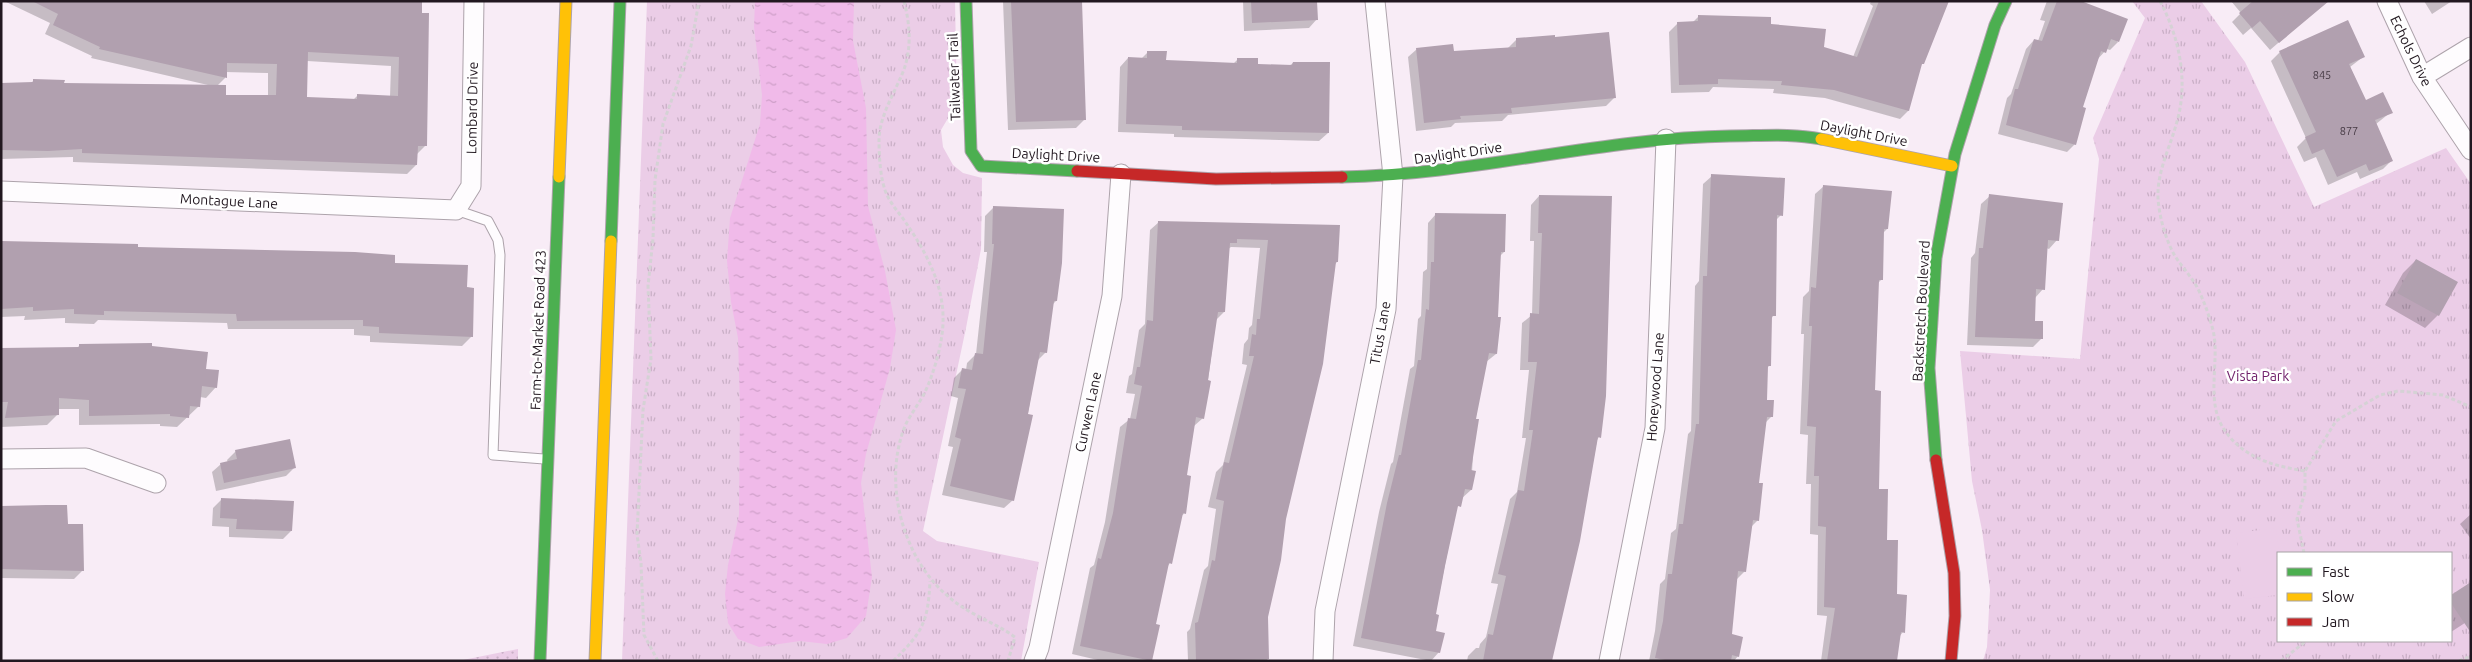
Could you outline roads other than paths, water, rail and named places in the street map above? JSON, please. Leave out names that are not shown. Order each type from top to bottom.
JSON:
[{"type":"street","name":"Lombard Drive","points":[[456,210],[471,186],[474,1]]},
{"type":"street","name":"Farm-to-Market Road 423","points":[[540,661],[566,1]]},
{"type":"street","points":[[595,661],[620,1]]},
{"type":"street","name":"Tailwater Trail","points":[[966,1],[971,151]]},
{"type":"street","name":"Titus Lane","points":[[1323,661],[1325,611],[1386,309],[1393,176],[1376,1]]},
{"type":"street","name":"Backstretch Boulevard","points":[[1950,661],[1955,616],[1954,573],[1937,467],[1929,368],[1936,258],[1952,166],[1995,25],[2006,1]]},
{"type":"street","name":"Echols Drive","points":[[2387,1],[2422,77],[2471,150]]},
{"type":"street","points":[[2422,77],[2471,47]]},
{"type":"street","name":"Daylight Drive","points":[[971,151],[981,166],[1216,179],[1393,176],[1682,137],[1799,135],[1952,166]]},
{"type":"street","name":"Honeywood Lane","points":[[1609,661],[1655,428],[1666,139]]},
{"type":"street","name":"Curwen Lane","points":[[1039,656],[1112,296],[1121,174]]},
{"type":"street","name":"Montague Lane","points":[[1,191],[456,210]]},
{"type":"street","points":[[1,459],[86,458],[156,483]]},
{"type":"lane","points":[[456,210],[488,221],[498,240],[500,255],[493,455],[549,460]]},
{"type":"water","points":[[755,1],[854,1],[853,41],[866,108],[868,206],[885,271],[896,330],[890,368],[866,454],[861,483],[872,577],[866,616],[847,638],[827,644],[800,641],[759,647],[738,639],[728,623],[725,594],[728,565],[739,515],[740,406],[738,338],[731,302],[727,261],[730,218],[760,124],[762,95],[754,27]]},
{"type":"park label","name":"Vista Park","points":[[2258,376]]}]
